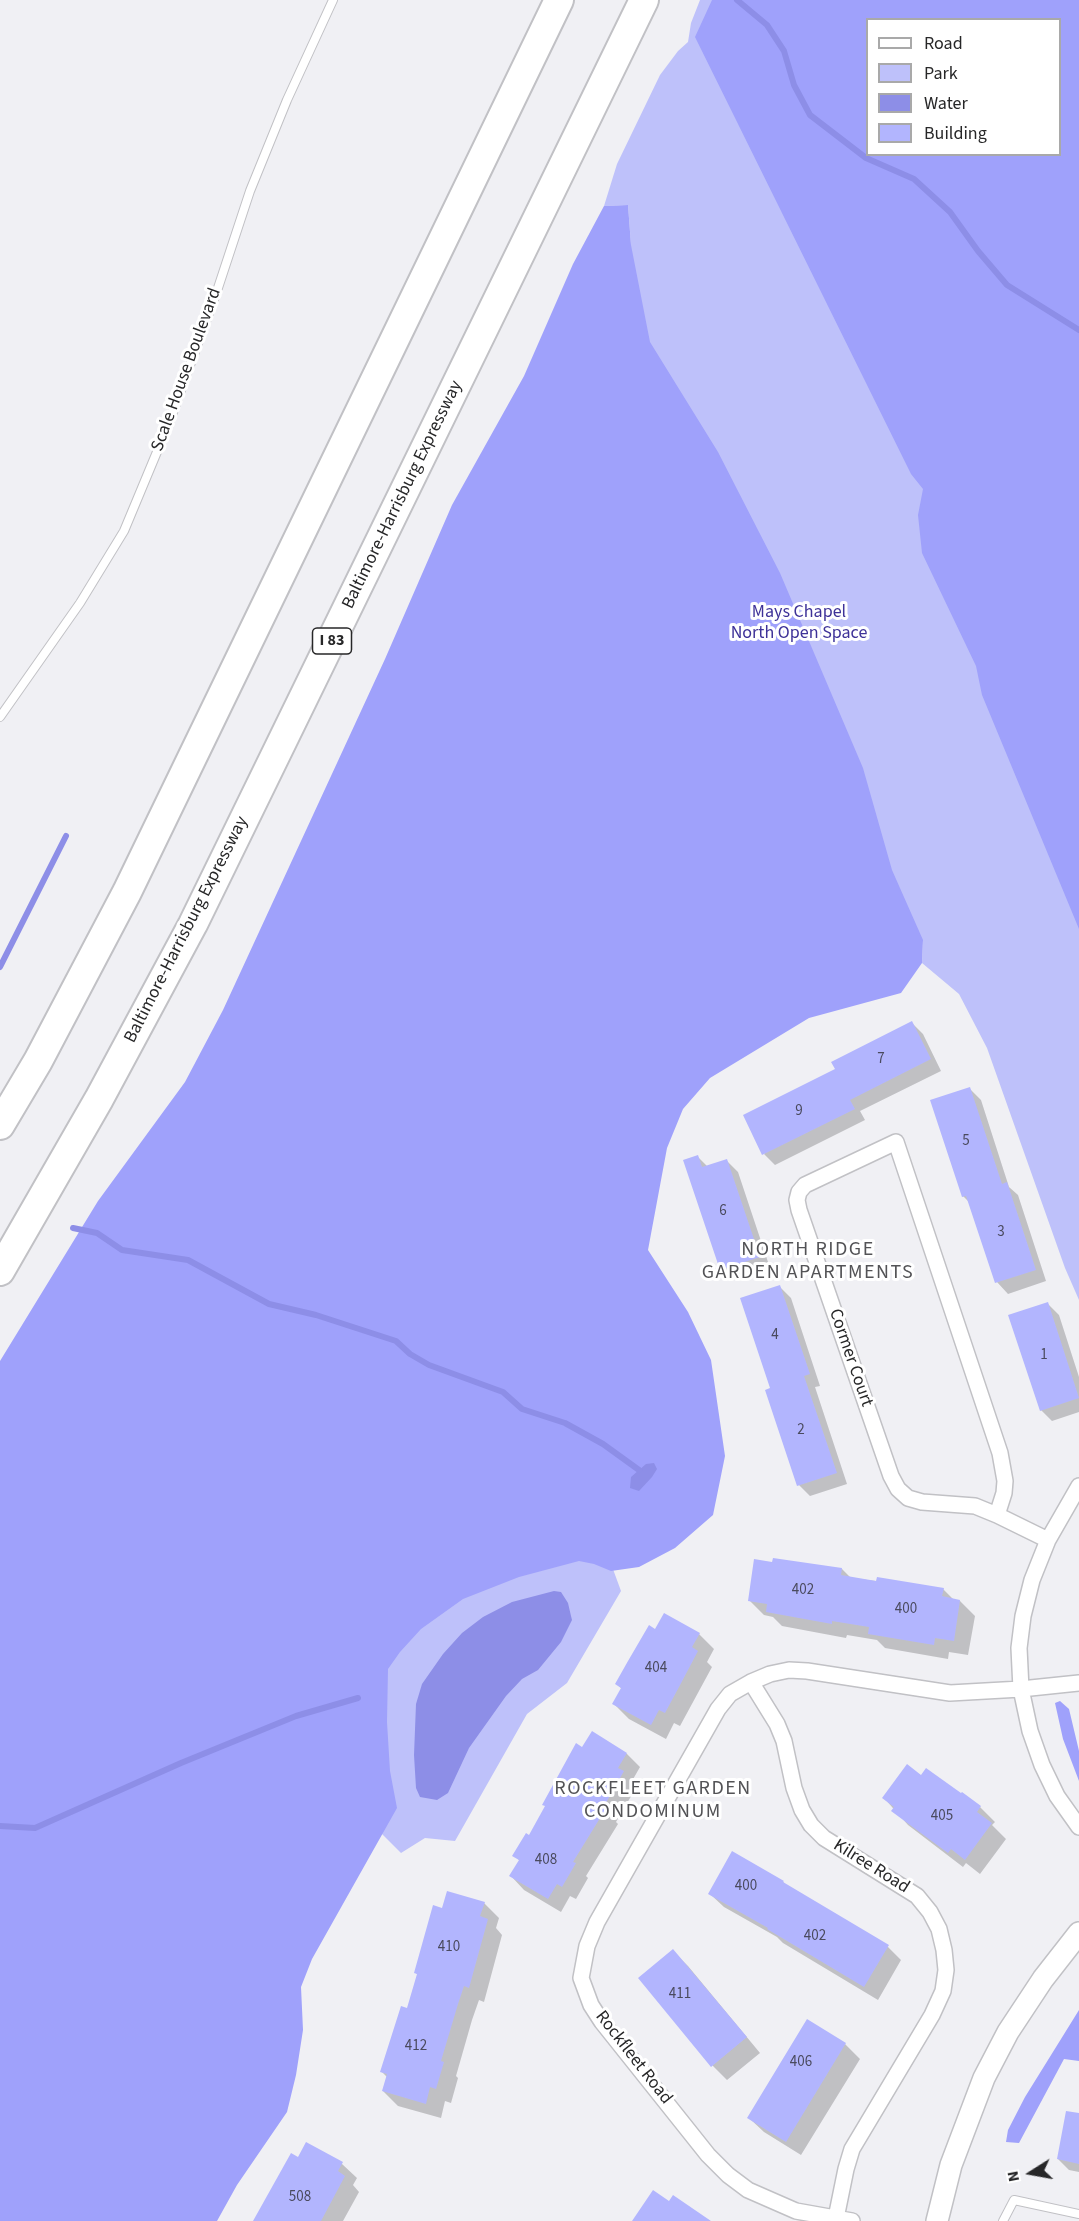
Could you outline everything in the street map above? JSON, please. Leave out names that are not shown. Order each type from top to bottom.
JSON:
[{"type":"highway","points":[[0,1125],[38,1061],[127,892],[559,0]]},
{"type":"highway","name":"Baltimore-Harrisburg Expressway","points":[[0,1271],[99,1099],[193,924],[644,0]]},
{"type":"main road","points":[[937,2221],[951,2165],[984,2079],[1008,2032],[1042,1979],[1079,1933]]},
{"type":"street","name":"Cormer Court","points":[[996,1515],[1004,1493],[1005,1481],[1000,1453],[896,1142],[806,1185],[799,1192],[798,1200],[799,1210],[891,1476],[898,1489],[908,1498],[922,1502],[975,1506],[1048,1540]]},
{"type":"street","points":[[1079,1486],[1048,1540],[1032,1580],[1023,1616],[1019,1648],[1022,1689],[1030,1731],[1057,1796],[1079,1827]]},
{"type":"street","name":"Rockfleet Road","points":[[852,2221],[785,2207],[748,2190],[728,2175],[708,2155],[602,2022],[586,1993],[582,1978],[587,1946],[597,1922],[718,1709],[730,1694],[752,1682],[770,1674],[789,1670],[950,1693],[1079,1683]]},
{"type":"street","name":"Kilree Road","points":[[752,1682],[777,1724],[784,1741],[794,1788],[802,1810],[811,1825],[824,1838],[917,1896],[930,1912],[939,1929],[944,1950],[946,1970],[943,1991],[932,2015],[852,2149],[836,2218]]},
{"type":"lane","name":"Scale House Boulevard","points":[[0,717],[80,603],[124,531],[169,423],[217,291],[250,191],[286,100],[333,0]]},
{"type":"lane","points":[[1003,2221],[1014,2200],[1079,2214]]},
{"type":"green space","name":"Mays Chapel North Open Space","points":[[700,0],[1079,0],[1079,1300],[1065,1268],[987,1048],[959,994],[922,963],[923,940],[485,1135],[599,1531],[621,1591],[567,1683],[527,1714],[455,1841],[425,1838],[401,1853],[368,1820],[0,2221],[279,1222],[631,245],[628,205],[604,206],[617,164],[660,75],[678,51],[688,42],[691,23]]},
{"type":"green space","points":[[712,0],[1079,0],[1079,929],[982,695],[976,666],[922,553],[918,515],[923,489],[911,474],[695,37]]},
{"type":"green space","name":"Mays Chapel North Open Space","points":[[628,205],[631,245],[650,342],[718,452],[780,573],[863,768],[892,870],[923,940],[922,963],[901,993],[809,1018],[710,1078],[683,1109],[667,1148],[648,1250],[688,1312],[711,1360],[725,1456],[713,1515],[675,1548],[639,1567],[611,1571],[579,1561],[519,1577],[463,1599],[421,1629],[388,1669],[387,1722],[390,1771],[397,1808],[312,1959],[301,1987],[303,2030],[287,2112],[237,2185],[217,2221],[0,2221],[0,1361],[98,1201],[185,1082],[223,1010],[385,659],[452,505],[524,376],[573,264],[604,206]]},
{"type":"green space","points":[[1060,1701],[1069,1709],[1079,1751],[1079,1781],[1063,1739],[1055,1703]]},
{"type":"green space","points":[[1079,2010],[1079,2061],[1064,2059],[1019,2143],[1006,2142],[1008,2130],[1025,2097]]},
{"type":"water","points":[[654,1463],[657,1469],[639,1491],[630,1488],[631,1477],[646,1464]]},
{"type":"water","points":[[554,1591],[561,1592],[568,1603],[572,1620],[561,1642],[538,1670],[522,1679],[506,1696],[469,1748],[448,1793],[437,1800],[420,1797],[416,1788],[414,1755],[416,1704],[422,1684],[443,1654],[462,1633],[483,1617],[512,1602]]},
{"type":"building","points":[[912,1021],[931,1059],[850,1100],[855,1109],[762,1155],[743,1115],[835,1069],[831,1062]]},
{"type":"building","points":[[970,1087],[1002,1184],[1007,1182],[1036,1270],[995,1283],[966,1196],[962,1197],[930,1100]]},
{"type":"building","points":[[698,1155],[702,1167],[727,1159],[760,1257],[720,1270],[683,1160]]},
{"type":"building","points":[[780,1285],[810,1374],[804,1376],[837,1473],[797,1486],[765,1390],[770,1388],[740,1298]]},
{"type":"building","points":[[1048,1302],[1079,1398],[1040,1411],[1008,1315]]},
{"type":"building","points":[[773,1558],[842,1568],[841,1575],[876,1581],[877,1577],[944,1588],[942,1596],[960,1600],[954,1641],[935,1638],[934,1645],[868,1634],[869,1627],[832,1621],[832,1624],[766,1612],[767,1604],[748,1601],[754,1559],[772,1562]]},
{"type":"building","points":[[664,1613],[700,1633],[692,1647],[698,1651],[665,1713],[659,1710],[651,1725],[612,1704],[621,1688],[615,1684],[628,1661],[649,1625],[655,1629]]},
{"type":"building","points":[[592,1731],[627,1753],[618,1768],[624,1771],[603,1808],[605,1810],[573,1862],[576,1863],[562,1887],[557,1884],[548,1899],[509,1876],[519,1860],[512,1856],[526,1833],[529,1835],[545,1806],[542,1805],[576,1743],[582,1747]]},
{"type":"building","points":[[907,1764],[921,1775],[926,1768],[962,1792],[981,1806],[977,1812],[992,1823],[965,1860],[951,1849],[948,1853],[891,1811],[894,1807],[882,1798]]},
{"type":"building","points":[[732,1851],[889,1945],[864,1987],[708,1894]]},
{"type":"building","points":[[447,1891],[485,1902],[480,1916],[488,1919],[469,1988],[464,1986],[458,2004],[441,2061],[444,2062],[436,2089],[430,2087],[426,2104],[382,2091],[387,2074],[380,2072],[401,2006],[407,2008],[433,1905],[442,1908]]},
{"type":"building","points":[[673,1949],[747,2037],[711,2067],[638,1978]]},
{"type":"building","points":[[807,2019],[846,2043],[786,2142],[747,2118]]},
{"type":"building","points":[[1066,2111],[1079,2113],[1079,2164],[1057,2159]]},
{"type":"building","points":[[306,2142],[343,2162],[338,2171],[345,2176],[321,2221],[253,2221],[291,2153],[298,2157]]},
{"type":"building","points":[[653,2190],[669,2201],[673,2195],[711,2221],[632,2221]]},
{"type":"waterway","points":[[737,0],[767,25],[784,51],[794,85],[810,115],[866,158],[914,179],[950,212],[978,251],[1007,285],[1079,330]]},
{"type":"waterway","points":[[0,967],[66,836]]},
{"type":"waterway","points":[[73,1228],[97,1233],[122,1250],[188,1260],[269,1304],[316,1315],[396,1341],[410,1354],[429,1365],[503,1392],[522,1409],[565,1423],[603,1444],[639,1470]]},
{"type":"waterway","points":[[0,1826],[35,1828],[181,1763],[296,1716],[358,1698]]},
{"type":"district","name":"NORTH RIDGE GARDEN APARTMENTS","points":[[808,1262]]},
{"type":"district","name":"ROCKFLEET GARDEN CONDOMINUM","points":[[653,1802]]}]
